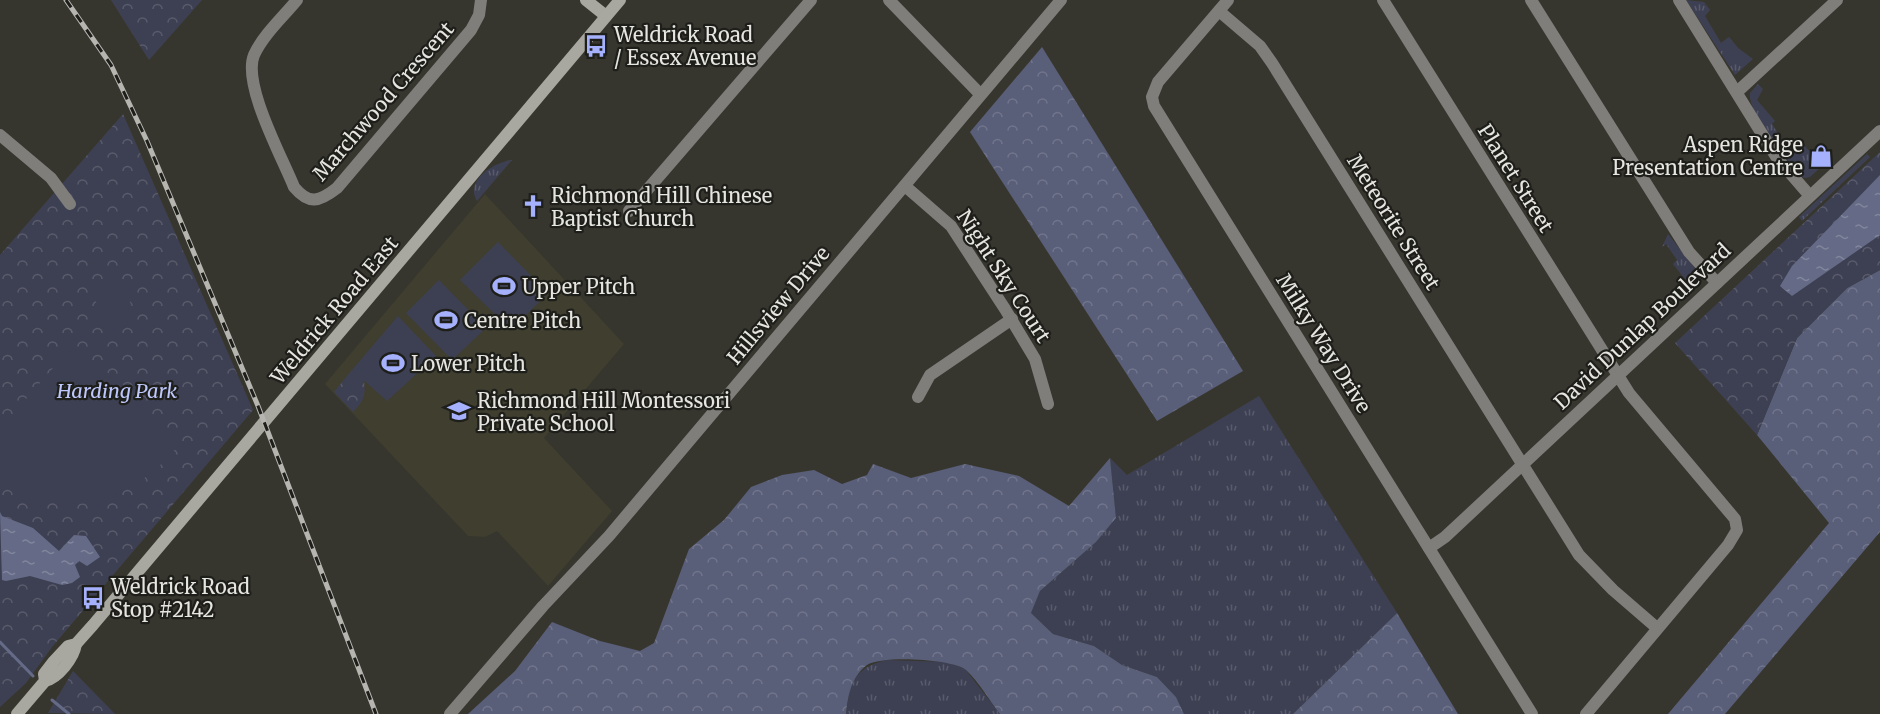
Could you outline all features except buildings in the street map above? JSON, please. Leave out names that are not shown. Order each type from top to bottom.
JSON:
[{"type":"street","name":"Marchwood Crescent","points":[[297,0],[264,40],[254,56],[250,73],[255,93],[294,187],[302,196],[311,201],[321,200],[337,188],[444,62],[471,30],[479,15],[481,0]]},
{"type":"street","points":[[586,0],[606,16]]},
{"type":"street","name":"Weldrick Road East","points":[[17,714],[45,681],[53,679],[75,653],[76,644],[620,0]]},
{"type":"street","points":[[629,211],[811,0]]},
{"type":"street","points":[[889,0],[981,94]]},
{"type":"street","name":"Hillsview Drive","points":[[450,714],[543,606],[609,536],[1061,0]]},
{"type":"street","name":"Milky Way Drive","points":[[1228,0],[1158,82],[1152,97],[1154,106],[1532,714]]},
{"type":"street","name":"Planet Street","points":[[1383,0],[1618,375]]},
{"type":"street","points":[[1531,0],[1689,252],[1717,283]]},
{"type":"street","points":[[1679,0],[1777,158],[1809,196]]},
{"type":"street","points":[[1737,92],[1837,0]]},
{"type":"street","name":"Meteorite Street","points":[[1219,11],[1260,46],[1272,63],[1579,555],[1613,590],[1657,628]]},
{"type":"street","name":"David Dunlap Boulevard","points":[[1429,548],[1445,537],[1880,131]]},
{"type":"street","points":[[0,135],[51,178],[70,204]]},
{"type":"street","name":"Night Sky Court","points":[[905,186],[951,226],[1012,319],[1035,359],[1048,404]]},
{"type":"street","points":[[918,397],[930,375],[1012,319]]},
{"type":"street","points":[[1586,714],[1728,545],[1737,530],[1735,519],[1629,393],[1618,375]]},
{"type":"shaded area","name":"Richmond Hill Montessori Private School","points":[[485,194],[624,344],[544,438],[612,511],[548,586],[497,531],[485,537],[468,536],[325,384]]},
{"type":"green space","points":[[111,0],[202,0],[149,60]]},
{"type":"green space","points":[[1686,0],[1704,2],[1710,10],[1705,16],[1721,43],[1729,37],[1738,48],[1753,59],[1735,75]]},
{"type":"green space","points":[[1042,47],[1243,371],[1157,421],[970,132]]},
{"type":"green space","points":[[1758,84],[1763,89],[1757,100],[1775,121],[1772,124],[1787,148],[1798,139],[1816,158],[1820,155],[1828,160],[1810,177],[1804,178],[1762,125],[1751,102],[1750,93]]},
{"type":"green space","name":"Harding Park","points":[[123,114],[253,410],[52,647],[26,683],[0,707],[0,255]]},
{"type":"green space","points":[[1880,152],[1880,270],[1847,288],[1797,338],[1757,435],[1675,343]]},
{"type":"green space","points":[[1867,154],[1870,157],[1802,221],[1799,217]]},
{"type":"green space","points":[[512,160],[477,201],[474,193],[475,186],[483,173],[498,164]]},
{"type":"green space","points":[[1668,234],[1701,276],[1687,293],[1688,283],[1673,264],[1677,260],[1666,244],[1662,247]]},
{"type":"green space","name":"Upper Pitch","points":[[498,242],[548,293],[511,330],[460,280]]},
{"type":"green space","points":[[1880,270],[1880,532],[1725,714],[1668,714],[1829,523],[1757,435],[1797,338],[1847,288]]},
{"type":"green space","points":[[121,278],[137,321],[108,332],[91,289]]},
{"type":"green space","name":"Centre Pitch","points":[[439,280],[486,328],[452,360],[406,313]]},
{"type":"green space","name":"Lower Pitch","points":[[398,316],[436,356],[387,401],[352,370]]},
{"type":"green space","points":[[80,350],[129,390],[177,447],[139,482],[117,494],[94,502],[70,504],[46,501],[23,491],[0,475],[0,429],[67,352]]},
{"type":"green space","points":[[352,370],[364,380],[365,390],[362,401],[353,412],[334,392]]},
{"type":"green space","points":[[1259,396],[1397,613],[1293,714],[1184,714],[1176,697],[1157,677],[1122,665],[1094,646],[1053,634],[1031,613],[1040,591],[1096,542],[1116,518],[1110,458],[1127,475]]},
{"type":"green space","points":[[1110,458],[1116,518],[1096,542],[1040,591],[1031,613],[1053,634],[1094,646],[1122,665],[1157,677],[1176,697],[1184,714],[1000,714],[980,686],[966,670],[959,666],[933,661],[901,659],[875,662],[867,665],[857,675],[851,687],[846,714],[468,714],[515,671],[552,622],[600,641],[640,651],[654,643],[689,549],[724,520],[751,487],[782,475],[814,470],[842,484],[867,475],[873,464],[911,478],[965,464],[1019,476],[1069,506]]},
{"type":"green space","points":[[1397,613],[1458,714],[1293,714]]},
{"type":"green space","points":[[887,660],[947,662],[965,669],[1000,714],[846,714],[849,693],[856,678],[867,667]]},
{"type":"green space","points":[[73,671],[115,714],[48,713]]},
{"type":"water","points":[[1880,175],[1880,235],[1792,296],[1780,286],[1792,266]]},
{"type":"water","points":[[0,512],[2,516],[33,528],[59,551],[74,535],[86,536],[100,557],[87,566],[79,561],[75,565],[80,577],[72,583],[62,585],[30,576],[2,580]]},
{"type":"waterway","points":[[0,642],[33,676]]},
{"type":"waterway","points":[[52,700],[69,714]]},
{"type":"railway","points":[[66,0],[111,65],[147,141],[258,406],[376,714]]},
{"type":"place","name":"Weldrick Road / Essex Avenue","points":[[596,46]]},
{"type":"place","name":"Aspen Ridge Presentation Centre","points":[[1821,156]]},
{"type":"place","name":"Richmond Hill Chinese Baptist Church","points":[[533,206]]},
{"type":"place","name":"Upper Pitch","points":[[504,286]]},
{"type":"place","name":"Centre Pitch","points":[[446,320]]},
{"type":"place","name":"Lower Pitch","points":[[393,363]]},
{"type":"place","name":"Richmond Hill Montessori Private School","points":[[459,411]]},
{"type":"place","name":"Weldrick Road Stop #2142","points":[[93,598]]}]
